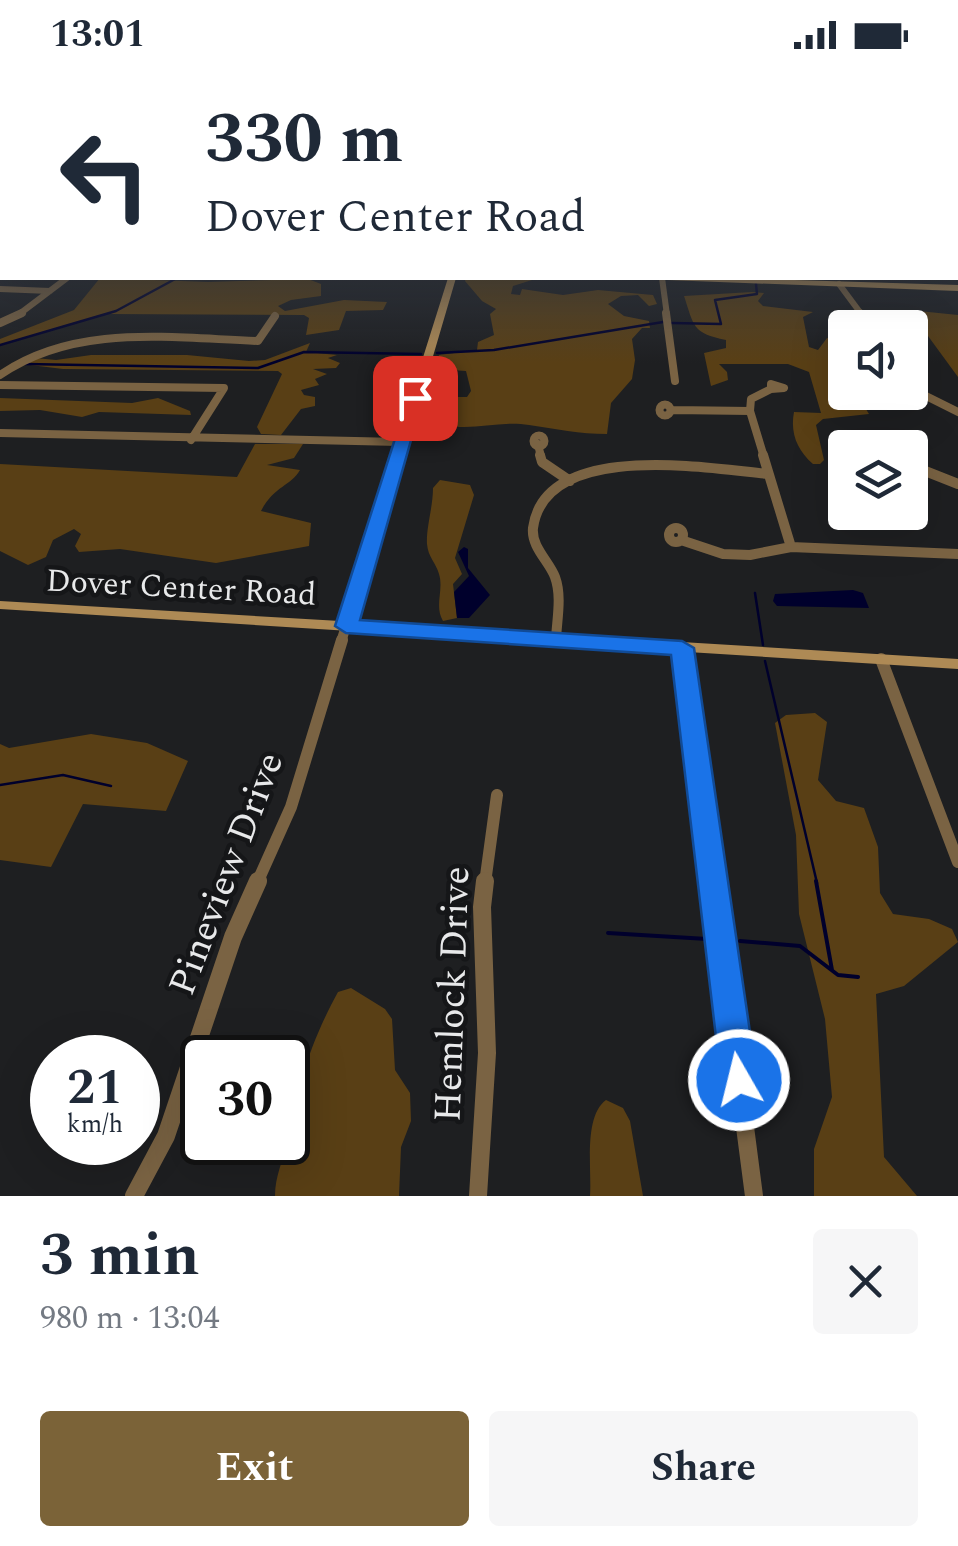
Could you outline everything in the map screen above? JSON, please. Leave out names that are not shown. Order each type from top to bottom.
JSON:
[{"type":"street","points":[[0,323],[21,314],[64,280]]},
{"type":"street","points":[[346,626],[451,280]]},
{"type":"street","points":[[664,280],[675,381]]},
{"type":"street","points":[[809,280],[958,288]]},
{"type":"street","points":[[839,284],[861,310]]},
{"type":"street","points":[[852,284],[859,296],[856,301]]},
{"type":"street","points":[[0,289],[50,291]]},
{"type":"street","points":[[0,375],[16,362],[37,354],[100,339],[258,341],[275,316]]},
{"type":"street","points":[[0,385],[224,388],[191,440]]},
{"type":"street","points":[[771,389],[751,399],[750,411],[790,547]]},
{"type":"street","points":[[928,397],[958,412]]},
{"type":"street","points":[[673,410],[750,411]]},
{"type":"street","points":[[0,434],[400,442]]},
{"type":"street","points":[[538,444],[542,462],[570,481]]},
{"type":"street","points":[[556,639],[557,582],[537,550],[533,528],[542,504],[570,481],[601,470],[638,464],[768,474]]},
{"type":"street","points":[[928,472],[958,484]]},
{"type":"street","points":[[681,540],[723,554],[750,555],[790,547],[958,554]]},
{"type":"street","name":"Dover Center Road","points":[[0,605],[958,664]]},
{"type":"street","name":"Pineview Drive","points":[[134,1196],[166,1136],[233,937],[291,807],[346,626]]},
{"type":"street","points":[[682,648],[754,1196]]},
{"type":"street","points":[[881,659],[958,862]]},
{"type":"street","name":"Hemlock Drive","points":[[478,1196],[487,1052],[482,907],[497,795]]},
{"type":"shaded area","points":[[98,280],[311,280],[321,284],[321,296],[278,306],[285,311],[344,300],[387,302],[383,310],[346,311],[339,330],[306,335],[309,318],[304,315],[107,314],[0,345],[0,339],[74,310]]},
{"type":"shaded area","points":[[532,280],[513,286],[511,294],[520,295],[522,289],[563,295],[598,290],[653,295],[657,304],[649,306],[638,295],[621,296],[608,304],[624,316],[649,321],[650,328],[642,328],[632,339],[632,379],[611,403],[607,434],[516,424],[453,426],[428,418],[435,397],[467,397],[471,391],[466,371],[435,369],[439,355],[477,350],[478,342],[494,335],[490,314],[496,309],[482,301],[465,281]]},
{"type":"shaded area","points":[[764,293],[758,301],[763,306],[813,312],[803,317],[809,347],[818,350],[828,338],[828,410],[867,410],[869,414],[823,419],[816,425],[824,460],[813,464],[796,441],[793,427],[794,412],[821,413],[809,372],[788,364],[719,364],[727,372],[728,380],[711,386],[704,353],[726,348],[726,340],[696,327],[684,296]]},
{"type":"shaded area","points":[[928,312],[958,315],[958,377],[928,336]]},
{"type":"shaded area","points":[[310,343],[306,352],[337,355],[328,358],[340,363],[336,368],[313,369],[327,374],[315,379],[319,385],[301,390],[304,395],[315,397],[315,406],[301,409],[281,435],[261,434],[257,427],[282,374],[278,371],[63,369],[22,364],[35,358],[56,360],[91,355],[265,360]]},
{"type":"shaded area","points":[[0,398],[132,403],[158,398],[190,411],[191,415],[99,412],[82,417],[40,410],[0,411]]},
{"type":"shaded area","points":[[255,444],[303,444],[294,458],[267,465],[300,470],[271,496],[261,511],[311,523],[309,546],[216,563],[120,549],[79,552],[75,546],[81,534],[74,529],[53,540],[46,557],[28,565],[0,551],[0,464],[237,477]]},
{"type":"shaded area","points":[[440,480],[470,485],[474,495],[455,558],[462,574],[453,584],[457,618],[443,621],[439,610],[439,574],[427,544],[433,488]]},
{"type":"shaded area","points":[[815,713],[827,722],[818,780],[836,801],[864,808],[878,847],[880,893],[893,914],[929,919],[952,929],[958,942],[904,986],[876,994],[884,1157],[917,1196],[814,1196],[814,1149],[832,1097],[825,1019],[799,914],[796,835],[775,723],[786,715]]},
{"type":"shaded area","points":[[91,734],[147,743],[188,761],[166,811],[83,804],[51,867],[0,860],[0,744],[9,748]]},
{"type":"shaded area","points":[[351,988],[385,1009],[392,1019],[395,1070],[410,1093],[411,1121],[401,1147],[399,1196],[275,1196],[281,1165],[310,1165],[310,1055],[338,992]]},
{"type":"shaded area","points":[[606,1100],[623,1108],[630,1121],[643,1196],[590,1196],[591,1131]]},
{"type":"water","points":[[464,547],[468,549],[468,568],[490,595],[469,618],[457,618],[454,592],[469,576],[458,552]]},
{"type":"water","points":[[853,590],[863,593],[869,608],[777,606],[773,601],[775,594]]},
{"type":"waterway","points":[[0,345],[116,311],[173,280]]},
{"type":"waterway","points":[[672,323],[721,324],[715,300],[757,294],[756,284]]},
{"type":"waterway","points":[[437,353],[494,350],[663,322]]},
{"type":"waterway","points":[[25,364],[258,368],[304,352],[421,354]]},
{"type":"waterway","points":[[755,593],[763,645]]},
{"type":"waterway","points":[[765,661],[817,883]]},
{"type":"waterway","points":[[0,785],[63,775],[111,786]]},
{"type":"waterway","points":[[816,881],[832,970]]},
{"type":"waterway","points":[[608,933],[707,939]]},
{"type":"waterway","points":[[740,941],[800,946],[838,975],[858,977]]},
{"type":"route","points":[[415,398],[346,626],[682,648],[739,1080]]}]
